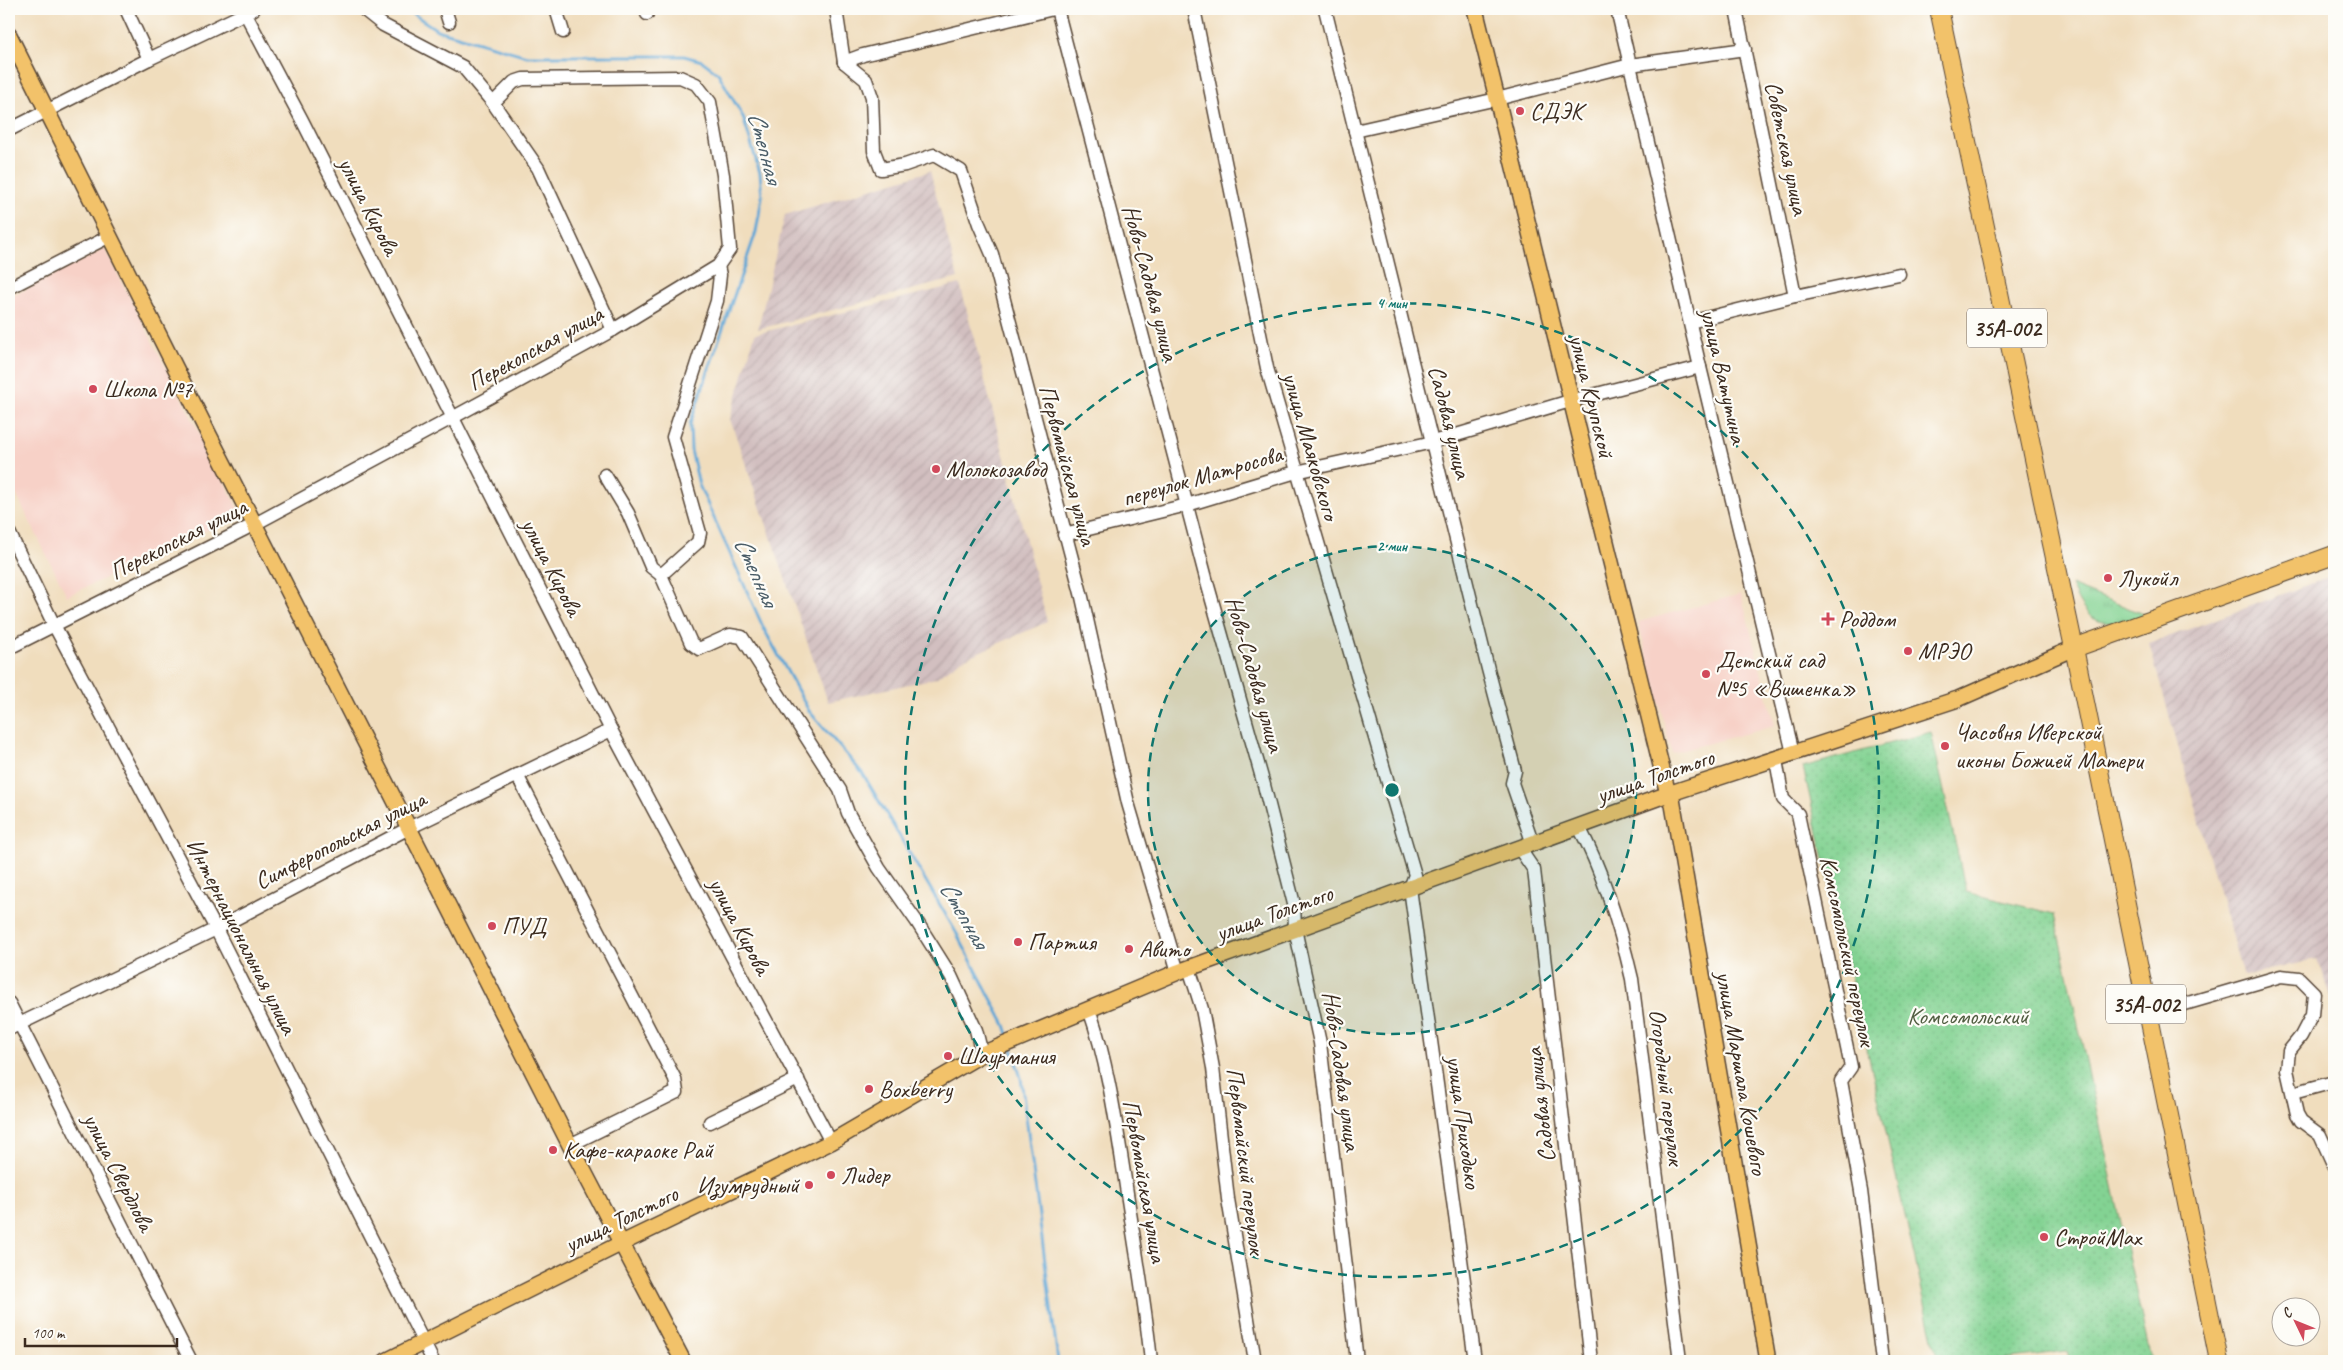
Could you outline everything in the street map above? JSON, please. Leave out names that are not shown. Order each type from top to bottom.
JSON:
[{"type":"highway","name":"35А-002","points":[[1939,9],[2074,648],[2218,1361]]},
{"type":"highway","points":[[2074,648],[2334,555]]},
{"type":"main road","name":"улица Крупской","points":[[1475,9],[1570,401],[1670,794]]},
{"type":"main road","points":[[9,35],[620,1244],[683,1361]]},
{"type":"main road","name":"улица Толстого","points":[[386,1361],[620,1244],[831,1142],[985,1053],[1029,1034],[1183,970],[1295,929],[1670,794],[1958,699],[2074,648]]},
{"type":"main road","name":"улица Маршала Кошевого","points":[[1670,794],[1768,1361]]},
{"type":"street","points":[[126,9],[149,59]]},
{"type":"street","points":[[363,9],[383,25],[463,67],[493,103],[538,168],[612,330]]},
{"type":"street","points":[[445,9],[449,22]]},
{"type":"street","points":[[556,9],[563,32]]},
{"type":"street","points":[[836,9],[844,62],[863,55],[1053,9]]},
{"type":"street","name":"Ново-Садовая улица","points":[[1057,9],[1208,586],[1264,784],[1294,904],[1295,929],[1320,1043],[1356,1361]]},
{"type":"street","name":"улица Маяковского","points":[[1194,9],[1267,368],[1415,875],[1410,888]]},
{"type":"street","name":"Садовая улица","points":[[1325,9],[1515,771],[1512,783],[1526,846],[1534,870],[1591,1361]]},
{"type":"street","name":"улица Ватутина","points":[[1617,9],[1700,367],[1794,753]]},
{"type":"street","name":"Советская улица","points":[[1736,9],[1795,296]]},
{"type":"street","points":[[9,130],[247,10]]},
{"type":"street","name":"улица Кирова","points":[[247,10],[611,730],[831,1142]]},
{"type":"street","points":[[1355,131],[1497,99],[1630,65],[1745,49]]},
{"type":"street","name":"Первомайская улица","points":[[844,62],[866,80],[872,97],[874,151],[881,169],[934,155],[961,171],[979,224],[992,254],[1064,536],[1082,597],[1128,803],[1183,970]]},
{"type":"street","name":"Перекопская улица","points":[[9,648],[255,524],[612,330],[718,266],[730,249],[727,209],[710,102],[696,84],[680,77],[523,79],[514,82],[493,103]]},
{"type":"street","points":[[10,284],[110,236]]},
{"type":"street","points":[[661,575],[698,542],[700,533],[672,437],[717,301],[720,275],[718,266]]},
{"type":"street","points":[[1690,322],[1795,296],[1899,274]]},
{"type":"street","name":"переулок Матросова","points":[[1064,536],[1187,505],[1296,472],[1433,442],[1570,401],[1700,367]]},
{"type":"street","points":[[605,475],[628,513],[651,567],[661,575],[690,643],[699,649],[730,635],[742,637],[767,674],[840,790],[848,812],[879,868],[917,922],[951,976],[985,1053]]},
{"type":"street","name":"Интернациональная улица","points":[[9,532],[54,625],[216,929],[433,1361]]},
{"type":"street","name":"Симферопольская улица","points":[[14,1026],[216,929],[409,828],[611,730]]},
{"type":"street","name":"Комсомольский переулок","points":[[1776,760],[1783,799],[1798,814],[1851,1067],[1841,1081],[1861,1191],[1882,1361]]},
{"type":"street","points":[[517,775],[675,1079],[677,1092],[570,1145]]},
{"type":"street","name":"Огородный переулок","points":[[1578,827],[1596,863],[1623,939],[1632,979],[1680,1361]]},
{"type":"street","name":"улица Приходько","points":[[1410,888],[1475,1361]]},
{"type":"street","name":"Первомайский переулок","points":[[1183,970],[1202,1009],[1213,1068],[1228,1199],[1255,1361]]},
{"type":"street","points":[[2148,1012],[2171,1008],[2281,976],[2299,978],[2314,994],[2312,1015],[2301,1036],[2289,1051],[2287,1070],[2297,1114],[2301,1122],[2320,1135],[2334,1166]]},
{"type":"street","name":"улица Свердлова","points":[[9,1003],[14,1026],[191,1361]]},
{"type":"street","name":"Первомайская улица","points":[[1090,1009],[1119,1141],[1146,1314],[1151,1361]]},
{"type":"street","points":[[710,1122],[798,1079]]},
{"type":"street","points":[[2293,1092],[2334,1082]]},
{"type":"shaded area","points":[[930,171],[958,278],[758,329],[785,215]]},
{"type":"shaded area","name":"Школа №7","points":[[105,249],[241,514],[67,596],[9,480],[9,298]]},
{"type":"shaded area","name":"Молокозавод","points":[[960,284],[1047,622],[961,660],[936,678],[828,702],[730,419],[755,334]]},
{"type":"shaded area","points":[[2334,575],[2334,1009],[2317,959],[2243,976],[2149,644]]},
{"type":"shaded area","name":"Детский сад №5 «Вишенка»","points":[[1741,594],[1775,726],[1672,753],[1638,622]]},
{"type":"green space","points":[[2071,585],[2148,616],[2121,622],[2101,622],[2092,618],[2085,611]]},
{"type":"green space","name":"Комсомольский","points":[[1931,732],[1966,892],[2054,914],[2151,1361],[2070,1361],[2067,1351],[1989,1361],[1938,1361],[1803,767]]},
{"type":"waterway","name":"Степная","points":[[406,9],[437,30],[527,56],[684,56],[702,61],[718,73],[743,117],[760,173],[762,197],[756,232],[690,424],[691,450],[699,485],[764,629],[809,711],[863,774],[957,934],[1005,1025],[1009,1037]]},
{"type":"waterway","name":"Степная","points":[[1011,1046],[1021,1078],[1058,1361]]},
{"type":"place","name":"СДЭК","points":[[1520,111]]},
{"type":"place","name":"Школа №7","points":[[93,389]]},
{"type":"place","name":"Молокозавод","points":[[936,469]]},
{"type":"place","name":"Лукойл","points":[[2108,578]]},
{"type":"place","name":"Роддом","points":[[1828,619]]},
{"type":"place","name":"МРЭО","points":[[1908,651]]},
{"type":"place","name":"Детский сад №5 «Вишенка»","points":[[1706,674]]},
{"type":"place","name":"Часовня Иверской иконы Божией Матери","points":[[1945,746]]},
{"type":"place","name":"ПУД","points":[[492,926]]},
{"type":"place","name":"Партия","points":[[1018,942]]},
{"type":"place","name":"Авито","points":[[1129,949]]},
{"type":"place","name":"Шаурмания","points":[[948,1056]]},
{"type":"place","name":"Boxberry","points":[[869,1089]]},
{"type":"place","name":"Кафе-караоке Рай","points":[[553,1150]]},
{"type":"place","name":"Лидер","points":[[831,1175]]},
{"type":"place","name":"Изумрудный","points":[[809,1185]]},
{"type":"place","name":"СтройMax","points":[[2044,1237]]}]
